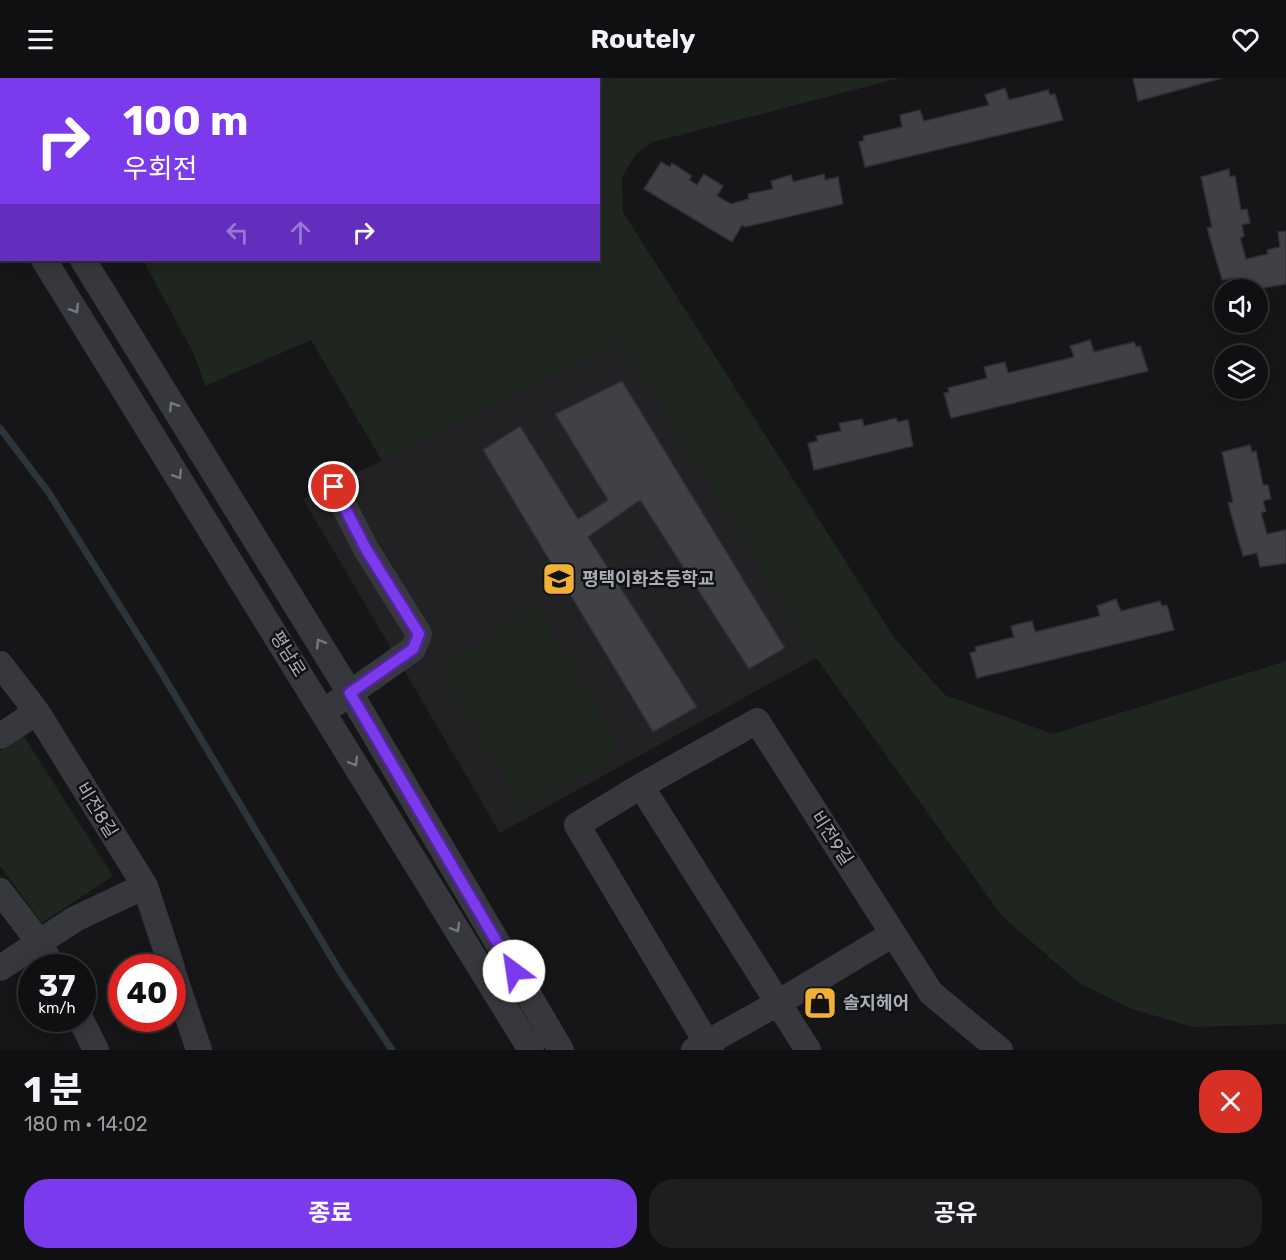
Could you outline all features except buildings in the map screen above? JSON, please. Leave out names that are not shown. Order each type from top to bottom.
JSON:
[{"type":"street","name":"평남로","points":[[45,261],[531,1050]]},
{"type":"street","points":[[84,261],[350,693],[561,1050]]},
{"type":"street","points":[[324,712],[413,649],[419,634],[366,549],[334,487]]},
{"type":"street","name":"비전8길","points":[[0,664],[37,712],[145,886],[167,954]]},
{"type":"street","points":[[0,736],[37,712]]},
{"type":"street","name":"비전9길","points":[[704,1048],[577,825],[757,721],[931,993],[1000,1050]]},
{"type":"street","points":[[641,786],[808,1050]]},
{"type":"street","points":[[0,968],[75,919],[145,886]]},
{"type":"street","points":[[0,891],[45,954]]},
{"type":"street","points":[[704,1048],[893,934]]},
{"type":"street","name":"비전8길","points":[[186,1010],[200,1050]]},
{"type":"street","points":[[87,1032],[96,1050]]},
{"type":"shaded area","points":[[600,78],[900,78],[653,142],[637,153],[622,177],[623,212],[895,639],[945,695],[1053,734],[1286,661],[1286,1024],[1193,1027],[1132,1009],[1079,983],[1002,916],[816,658],[623,343],[382,461],[311,340],[205,386],[194,354],[144,261],[600,261]]},
{"type":"shaded area","name":"평택이화초등학교","points":[[623,342],[816,658],[500,833],[303,499]]},
{"type":"shaded area","points":[[538,606],[622,753],[522,811],[442,667]]},
{"type":"shaded area","points":[[23,735],[113,876],[42,923],[0,866],[0,751]]},
{"type":"waterway","points":[[0,428],[49,493],[158,667],[339,970],[392,1050]]},
{"type":"place","name":"평택이화초등학교","points":[[559,579]]},
{"type":"place","name":"솔지헤어","points":[[820,1003]]},
{"type":"route","points":[[334,487],[366,549],[419,634],[413,649],[350,693],[514,971]]}]
